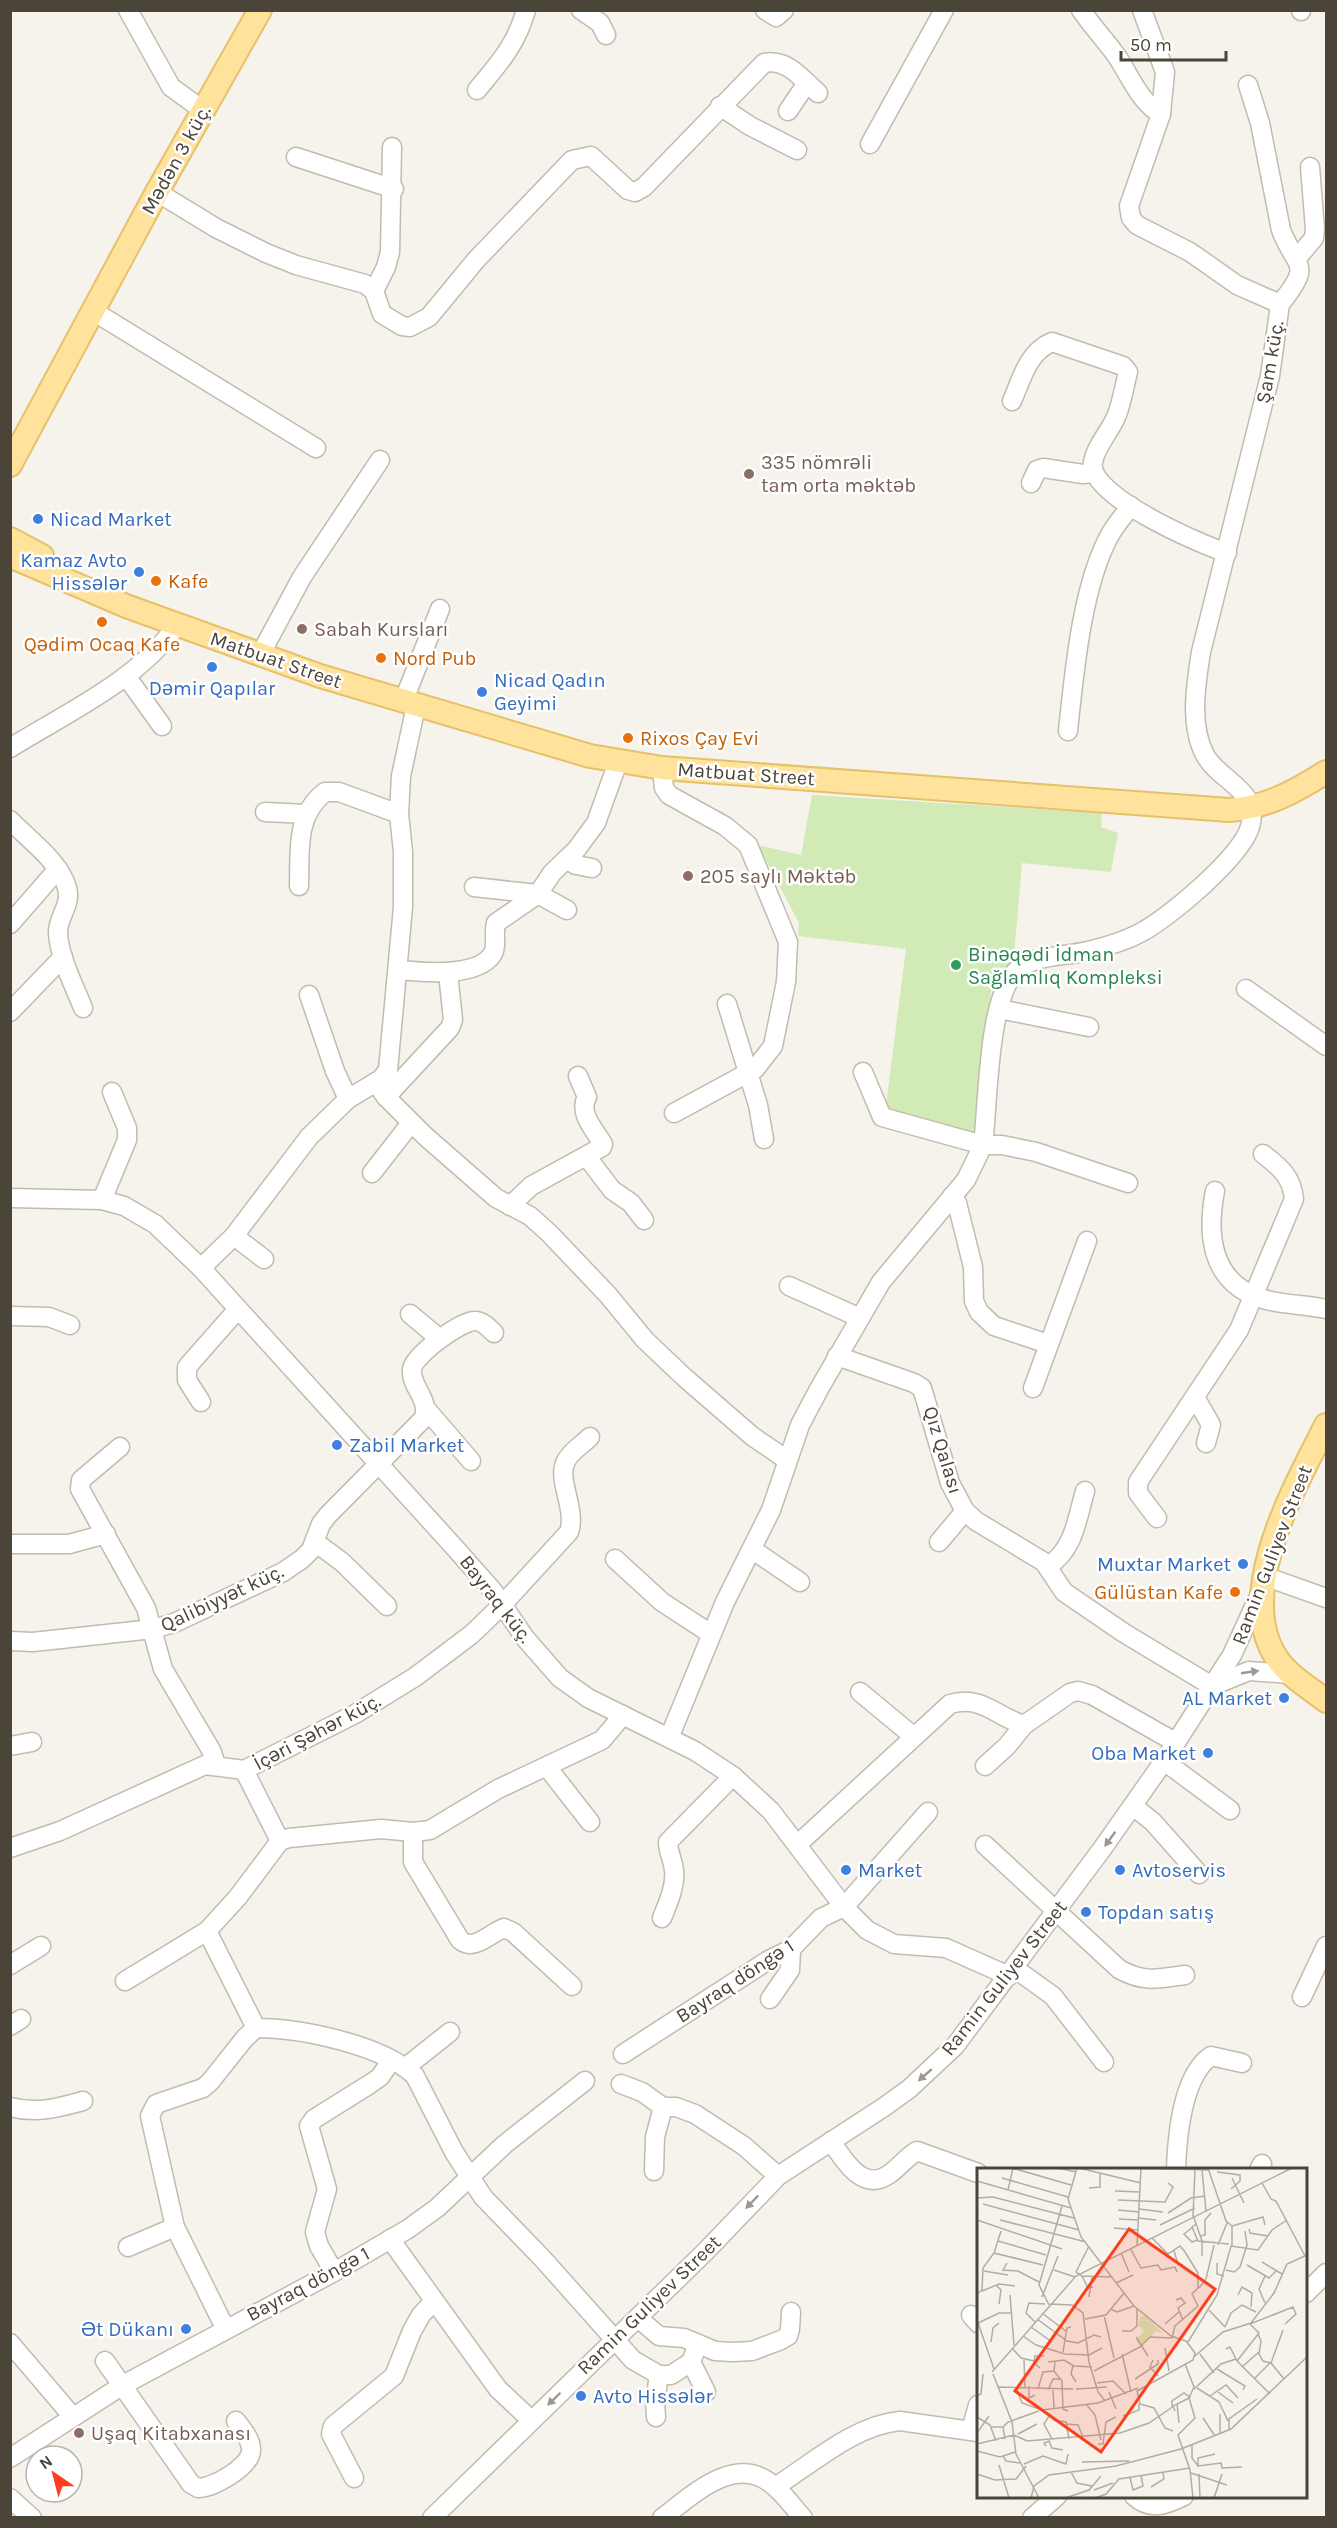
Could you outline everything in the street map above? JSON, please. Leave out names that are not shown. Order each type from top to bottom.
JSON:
[{"type":"main road","name":"Mədən 3 küç.","points":[[10,465],[157,192],[260,10]]},
{"type":"main road","name":"Matbuat Street","points":[[10,539],[177,625]]},
{"type":"main road","name":"Matbuat Street","points":[[10,556],[177,625],[261,655],[410,704],[618,762],[662,768],[1198,809],[1251,808],[1276,800],[1326,772]]},
{"type":"main road","name":"Ramin Guliyev Street","points":[[1262,1584],[1298,1483],[1326,1425]]},
{"type":"main road","points":[[1262,1584],[1263,1621],[1270,1647],[1290,1674],[1326,1701]]},
{"type":"street","points":[[128,10],[171,87],[204,111]]},
{"type":"street","points":[[477,90],[519,36],[526,10]]},
{"type":"street","points":[[580,10],[600,23],[606,34]]},
{"type":"street","points":[[765,10],[776,17],[784,10]]},
{"type":"street","points":[[870,144],[944,10]]},
{"type":"street","points":[[1081,10],[1116,55],[1152,109],[1161,114]]},
{"type":"street","name":"Şam küç.","points":[[1142,10],[1165,72],[1161,114],[1129,206],[1131,218],[1137,225],[1190,252],[1237,285],[1280,304],[1270,375],[1201,652],[1196,712],[1205,754],[1216,769],[1245,794],[1251,808]]},
{"type":"street","points":[[157,192],[216,228],[266,253],[296,265],[356,280],[374,291],[382,314],[390,320],[402,326],[420,324],[429,317],[484,251],[572,160],[591,156],[628,190],[635,192],[644,188],[720,106],[764,63],[774,61],[787,65],[812,88],[788,111]]},
{"type":"street","points":[[1248,85],[1260,123],[1281,230],[1286,242],[1298,257],[1300,269],[1297,280],[1280,304]]},
{"type":"street","points":[[720,106],[750,126],[797,150]]},
{"type":"street","points":[[374,291],[382,278],[390,252],[392,147]]},
{"type":"street","points":[[296,157],[393,189]]},
{"type":"street","points":[[1298,257],[1314,238],[1310,167]]},
{"type":"street","points":[[93,311],[316,448]]},
{"type":"street","points":[[1012,401],[1033,354],[1039,348],[1052,342],[1123,366],[1128,372],[1116,416],[1093,461],[1092,474],[1101,485],[1131,506],[1201,544],[1227,554]]},
{"type":"street","points":[[261,655],[302,577],[380,460]]},
{"type":"street","points":[[1031,483],[1037,470],[1043,468],[1092,474]]},
{"type":"street","points":[[1068,731],[1075,667],[1097,568],[1112,532],[1131,506]]},
{"type":"street","points":[[381,1090],[390,1062],[404,878],[399,814],[401,776],[410,704],[440,609]]},
{"type":"street","points":[[10,748],[126,676],[152,657],[177,625]]},
{"type":"street","points":[[126,676],[162,726]]},
{"type":"street","points":[[398,970],[448,973],[476,965],[492,956],[496,923],[538,894],[552,873],[568,860],[596,823],[618,762]]},
{"type":"street","points":[[662,768],[664,788],[669,795],[725,826],[748,846],[788,942],[786,982],[773,1046],[766,1058],[748,1072],[674,1113]]},
{"type":"street","points":[[299,886],[301,830],[306,814],[325,792],[332,792],[399,814]]},
{"type":"street","points":[[669,1738],[725,1602],[753,1550],[780,1486],[800,1425],[858,1317],[898,1259],[974,1168],[983,1145],[999,1009],[1012,975],[1027,964],[1089,951],[1140,933],[1174,910],[1238,848],[1249,830],[1251,808]]},
{"type":"street","points":[[266,812],[306,814]]},
{"type":"street","points":[[10,820],[58,869],[65,882],[69,900],[58,928],[63,957],[83,1008]]},
{"type":"street","points":[[568,860],[576,865],[592,868]]},
{"type":"street","points":[[10,924],[58,869]]},
{"type":"street","points":[[474,887],[538,894],[567,910]]},
{"type":"street","points":[[10,1012],[63,957]]},
{"type":"street","points":[[201,1268],[234,1236],[292,1157],[348,1099],[381,1090],[450,1028],[453,1020],[448,973]]},
{"type":"street","points":[[1246,989],[1326,1046]]},
{"type":"street","points":[[309,994],[335,1071],[348,1099]]},
{"type":"street","points":[[727,1004],[748,1072],[764,1139]]},
{"type":"street","points":[[999,1009],[1089,1027]]},
{"type":"street","points":[[863,1072],[882,1117],[983,1145],[1002,1145],[1036,1152],[1128,1183]]},
{"type":"street","points":[[510,1206],[531,1186],[599,1150],[603,1144],[583,1111],[583,1104],[587,1096],[578,1076]]},
{"type":"street","points":[[381,1090],[411,1123],[496,1198],[530,1216],[572,1255],[645,1340],[684,1377],[752,1436],[787,1460]]},
{"type":"street","points":[[102,1200],[127,1140],[127,1128],[112,1092]]},
{"type":"street","points":[[372,1173],[411,1123]]},
{"type":"street","points":[[1157,1518],[1138,1493],[1138,1482],[1222,1359],[1255,1296],[1294,1199],[1293,1184],[1281,1168],[1263,1154]]},
{"type":"street","points":[[587,1156],[612,1190],[631,1203],[644,1220]]},
{"type":"street","points":[[1215,1191],[1209,1219],[1217,1262],[1235,1285],[1255,1296],[1326,1309]]},
{"type":"street","points":[[952,1196],[957,1203],[973,1267],[974,1301],[980,1312],[994,1326],[1048,1344]]},
{"type":"street","name":"Bayraq küç.","points":[[10,1198],[102,1200],[124,1206],[155,1224],[201,1268],[455,1548],[503,1604],[525,1638],[560,1678],[588,1698],[695,1751],[733,1776],[771,1811],[844,1907],[867,1930],[894,1944],[945,1947],[1011,1972],[1053,1996],[1104,2062]]},
{"type":"street","points":[[234,1236],[264,1258]]},
{"type":"street","points":[[1033,1388],[1087,1240]]},
{"type":"street","points":[[789,1286],[858,1317]]},
{"type":"street","points":[[201,1402],[187,1380],[187,1367],[238,1310]]},
{"type":"street","points":[[410,1314],[440,1339]]},
{"type":"street","points":[[10,1316],[49,1317],[70,1325]]},
{"type":"street","points":[[471,1461],[427,1410],[412,1368],[414,1362],[440,1339],[460,1326],[474,1321],[481,1322],[494,1333]]},
{"type":"street","name":"Qız Qalası","points":[[837,1356],[914,1383],[922,1388],[950,1483],[965,1511],[976,1521],[1048,1566],[1064,1593],[1124,1633],[1212,1686]]},
{"type":"street","points":[[1196,1397],[1211,1425],[1206,1443]]},
{"type":"street","name":"Qalibiyyət küç.","points":[[10,1641],[33,1642],[153,1629],[201,1612],[283,1572],[302,1559],[315,1542],[321,1524],[328,1515],[417,1426],[427,1410]]},
{"type":"street","name":"İçəri Şəhər küç.","points":[[10,1848],[60,1831],[187,1771],[205,1765],[216,1764],[244,1770],[355,1714],[415,1677],[472,1634],[569,1532],[573,1522],[563,1475],[564,1466],[566,1460],[590,1437]]},
{"type":"street","points":[[120,1447],[81,1480],[80,1489],[146,1608],[164,1669],[211,1750],[216,1764]]},
{"type":"street","points":[[1048,1566],[1058,1560],[1070,1543],[1084,1491]]},
{"type":"street","points":[[939,1542],[965,1511]]},
{"type":"street","points":[[10,1544],[69,1544],[106,1534]]},
{"type":"street","points":[[315,1542],[342,1562],[387,1606]]},
{"type":"street","points":[[753,1550],[800,1582]]},
{"type":"street","points":[[615,1559],[662,1602],[711,1634]]},
{"type":"street","points":[[1262,1584],[1326,1598]]},
{"type":"street","name":"Ramin Guliyev Street","points":[[442,2514],[531,2420],[638,2318],[778,2176],[884,2107],[933,2068],[955,2046],[1164,1761],[1244,1634],[1262,1584]]},
{"type":"street","points":[[1212,1686],[1249,1671],[1290,1674]]},
{"type":"street","points":[[985,1766],[1007,1746],[1024,1725],[1060,1699],[1078,1691],[1092,1695],[1175,1742]]},
{"type":"street","points":[[860,1692],[913,1736]]},
{"type":"street","points":[[798,1844],[950,1704],[963,1700],[979,1702],[1011,1721],[1024,1725]]},
{"type":"street","points":[[125,1981],[207,1930],[238,1897],[280,1841],[289,1838],[381,1829],[413,1832],[430,1830],[498,1789],[602,1740],[623,1715]]},
{"type":"street","points":[[10,1746],[32,1742]]},
{"type":"street","points":[[1164,1761],[1230,1810]]},
{"type":"street","points":[[548,1767],[590,1822]]},
{"type":"street","points":[[244,1770],[280,1841]]},
{"type":"street","points":[[662,1918],[672,1892],[674,1870],[668,1854],[668,1842],[733,1776]]},
{"type":"street","points":[[1133,1806],[1153,1822],[1199,1874]]},
{"type":"street","name":"Bayraq döngə 1","points":[[623,2054],[767,1961],[791,1949],[821,1918],[844,1907],[928,1812]]},
{"type":"street","points":[[413,1832],[413,1862],[465,1945],[474,1945],[504,1928],[513,1932],[572,1986]]},
{"type":"street","points":[[986,1845],[1103,1957],[1136,1978],[1149,1980],[1185,1975]]},
{"type":"street","points":[[207,1930],[256,2028]]},
{"type":"street","points":[[10,1965],[41,1946]]},
{"type":"street","points":[[1302,1997],[1326,1946]]},
{"type":"street","points":[[770,1999],[790,1970],[791,1949]]},
{"type":"street","points":[[225,2328],[175,2227],[165,2191],[150,2116],[156,2104],[203,2088],[256,2028],[270,2028],[351,2042],[398,2064],[425,2091],[443,2131],[470,2179],[490,2205],[542,2258],[633,2360],[659,2375],[671,2375],[691,2362],[698,2344]]},
{"type":"street","points":[[334,2272],[319,2246],[315,2232],[327,2189],[309,2126],[314,2119],[450,2032]]},
{"type":"street","points":[[1176,2168],[1182,2112],[1194,2079],[1211,2056],[1242,2063]]},
{"type":"street","name":"Bayraq döngə 1","points":[[10,2458],[123,2385],[225,2328],[334,2272],[390,2239],[437,2208],[505,2144],[585,2081]]},
{"type":"street","points":[[621,2084],[642,2092],[663,2108],[676,2108],[695,2114],[744,2146],[778,2176]]},
{"type":"street","points":[[10,2107],[31,2112],[83,2101]]},
{"type":"street","points":[[654,2171],[655,2137],[663,2108]]},
{"type":"street","points":[[831,2140],[854,2173],[864,2178],[886,2177],[917,2151],[977,2173]]},
{"type":"street","points":[[128,2247],[175,2227]]},
{"type":"street","points":[[390,2239],[433,2302],[498,2389],[531,2420]]},
{"type":"street","points":[[1307,2289],[1326,2272]]},
{"type":"street","points":[[354,2478],[332,2434],[333,2426],[394,2376],[412,2331],[421,2315],[433,2302]]},
{"type":"street","points":[[638,2318],[659,2336],[684,2338],[715,2351],[732,2352],[752,2351],[770,2346],[788,2336],[791,2312]]},
{"type":"street","points":[[10,2343],[73,2417]]},
{"type":"street","points":[[105,2361],[191,2484],[198,2488],[219,2482],[249,2460],[251,2450],[249,2441],[236,2421]]},
{"type":"street","points":[[691,2362],[706,2392]]},
{"type":"street","points":[[656,2417],[655,2402],[659,2375]]},
{"type":"street","points":[[775,2487],[857,2435],[888,2422],[900,2421],[975,2431],[977,2414]]},
{"type":"street","points":[[662,2517],[708,2484],[726,2475],[745,2475],[768,2482],[803,2517]]},
{"type":"street","points":[[10,2498],[32,2517]]},
{"type":"street","points":[[1035,2507],[1054,2498]]},
{"type":"street","points":[[1136,2498],[1142,2503],[1158,2506],[1179,2498]]},
{"type":"green space","name":"Binəqədi İdman Sağlamlıq Kompleksi","points":[[812,795],[1102,813],[1101,827],[1118,833],[1111,872],[1022,863],[1014,956],[991,991],[973,1136],[885,1113],[906,949],[798,936],[799,923],[758,845],[801,855]]},
{"type":"place","name":"335 nömrəli tam orta məktəb","points":[[749,474]]},
{"type":"place","name":"Nicad Market","points":[[38,519]]},
{"type":"place","name":"Kamaz Avto Hissələr","points":[[139,572]]},
{"type":"place","name":"Kafe","points":[[156,581]]},
{"type":"place","name":"Qədim Ocaq Kafe","points":[[102,622]]},
{"type":"place","name":"Sabah Kursları","points":[[302,629]]},
{"type":"place","name":"Nord Pub","points":[[381,658]]},
{"type":"place","name":"Dəmir Qapılar","points":[[212,667]]},
{"type":"place","name":"Nicad Qadın Geyimi","points":[[482,692]]},
{"type":"place","name":"Rixos Çay Evi","points":[[628,738]]},
{"type":"place","name":"205 saylı Məktəb","points":[[688,876]]},
{"type":"place","name":"Binəqədi İdman Sağlamlıq Kompleksi","points":[[956,965]]},
{"type":"place","name":"Zabil Market","points":[[337,1445]]},
{"type":"place","name":"Muxtar Market","points":[[1243,1564]]},
{"type":"place","name":"Gülüstan Kafe","points":[[1235,1592]]},
{"type":"place","name":"AL Market","points":[[1284,1698]]},
{"type":"place","name":"Oba Market","points":[[1208,1753]]},
{"type":"place","name":"Market","points":[[846,1870]]},
{"type":"place","name":"Avtoservis","points":[[1120,1870]]},
{"type":"place","name":"Topdan satış","points":[[1086,1912]]},
{"type":"place","name":"Ət Dükanı","points":[[186,2329]]},
{"type":"place","name":"Avto Hissələr","points":[[581,2396]]},
{"type":"place","name":"Uşaq Kitabxanası","points":[[79,2433]]}]
